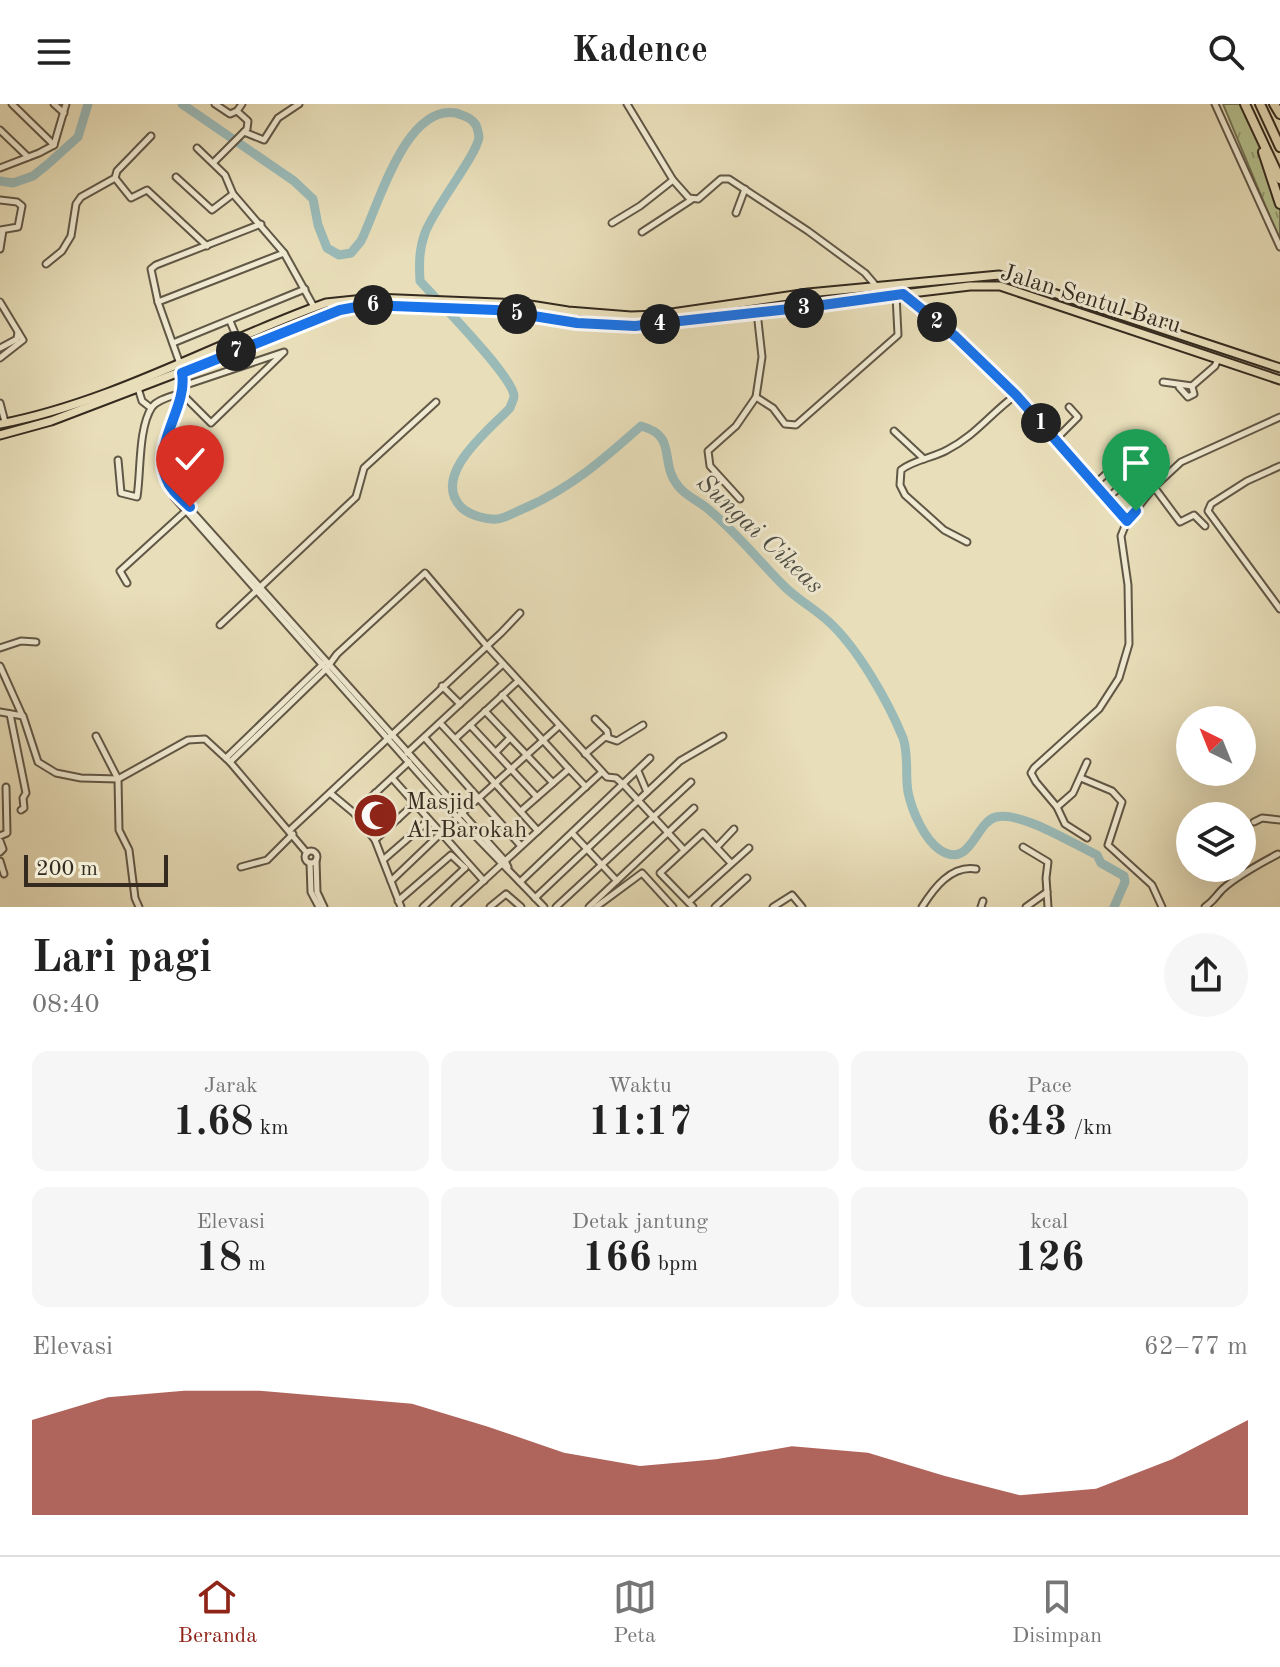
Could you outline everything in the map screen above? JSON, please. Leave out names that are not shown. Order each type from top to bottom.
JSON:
[{"type":"highway","points":[[1245,104],[1280,179]]},
{"type":"highway","points":[[1260,104],[1280,147]]},
{"type":"highway","points":[[1276,104],[1280,113]]},
{"type":"highway","points":[[1259,132],[1280,204]]},
{"type":"main road","name":"Jalan Sentul Baru","points":[[126,389],[138,388],[236,340],[314,307],[359,299],[489,306],[524,304],[568,311],[658,315],[808,293],[990,274],[1009,277],[1280,368]]},
{"type":"main road","name":"Jalan Sentul Baru","points":[[489,306],[577,323],[624,326],[822,306],[900,294],[1000,286],[1280,380]]},
{"type":"main road","points":[[822,292],[822,306]]},
{"type":"main road","points":[[808,293],[808,307]]},
{"type":"main road","name":"Jalan Sentul Baru","points":[[2,424],[77,406],[234,352],[340,310],[405,303]]},
{"type":"main road","points":[[234,352],[236,340],[245,347]]},
{"type":"main road","name":"Jalan Sentul Baru","points":[[0,435],[32,427],[77,406]]},
{"type":"street","points":[[12,104],[54,145]]},
{"type":"street","points":[[54,104],[64,113]]},
{"type":"street","points":[[0,168],[54,145],[66,104]]},
{"type":"street","points":[[215,104],[230,114],[242,104]]},
{"type":"street","points":[[243,133],[264,140],[278,118],[299,104]]},
{"type":"street","points":[[627,104],[673,180],[692,200]]},
{"type":"street","points":[[1215,104],[1280,247]]},
{"type":"street","points":[[214,162],[243,133],[248,121],[237,111]]},
{"type":"street","points":[[0,130],[28,158]]},
{"type":"street","points":[[46,264],[62,251],[71,236],[76,204],[81,197],[115,178],[117,171],[151,136]]},
{"type":"street","points":[[197,148],[214,162],[228,180],[233,194],[284,253],[314,307]]},
{"type":"street","points":[[176,177],[212,210],[233,194]]},
{"type":"street","points":[[115,178],[131,198],[147,190],[207,246]]},
{"type":"street","points":[[642,232],[698,199],[725,178],[828,245],[865,273],[877,287]]},
{"type":"street","points":[[612,223],[673,180]]},
{"type":"street","points":[[736,213],[745,189]]},
{"type":"street","points":[[0,200],[17,202],[22,206],[18,227],[1,233],[0,249]]},
{"type":"street","points":[[261,224],[151,269],[158,302],[181,368],[182,389],[168,437],[164,474],[188,509],[544,907]]},
{"type":"street","points":[[158,302],[284,253]]},
{"type":"street","points":[[173,343],[305,289]]},
{"type":"street","points":[[900,294],[956,337],[1016,395],[1127,521]]},
{"type":"street","points":[[756,397],[773,408],[785,424],[796,425],[898,335],[900,294]]},
{"type":"street","points":[[0,302],[23,340],[0,358]]},
{"type":"street","points":[[740,499],[710,466],[708,451],[736,426],[756,397],[762,357],[757,312]]},
{"type":"street","points":[[230,321],[236,340]]},
{"type":"street","points":[[0,348],[17,339],[18,332]]},
{"type":"street","points":[[118,460],[121,493],[137,497],[141,451],[151,408],[156,403],[182,389],[284,352],[211,423],[182,389]]},
{"type":"street","points":[[1163,382],[1192,386],[1215,366],[1218,359]]},
{"type":"street","points":[[1179,386],[1188,397],[1194,394],[1192,386]]},
{"type":"street","points":[[138,388],[142,401],[151,408]]},
{"type":"street","points":[[967,542],[944,530],[902,490],[900,474],[903,467],[947,451],[980,429],[987,417],[1016,395]]},
{"type":"street","points":[[220,625],[356,497],[364,468],[436,402]]},
{"type":"street","points":[[0,403],[2,424]]},
{"type":"street","points":[[1056,439],[1078,417],[1069,407]]},
{"type":"street","points":[[1087,838],[1065,824],[1057,807],[1031,773],[1099,709],[1119,678],[1129,644],[1128,585],[1121,536],[1127,521],[1154,487],[1181,462],[1280,417]]},
{"type":"street","points":[[894,431],[924,459]]},
{"type":"street","points":[[1095,484],[1136,446]]},
{"type":"street","points":[[1107,499],[1162,448]]},
{"type":"street","points":[[1280,466],[1247,481],[1211,504],[1208,511],[1280,609]]},
{"type":"street","points":[[1154,487],[1180,522],[1194,515],[1205,526]]},
{"type":"street","points":[[127,583],[120,571],[188,509]]},
{"type":"street","points":[[228,760],[425,573],[608,779],[616,778],[624,785],[684,850]]},
{"type":"street","points":[[241,867],[267,860],[330,793],[520,613]]},
{"type":"street","points":[[0,648],[21,641],[36,642]]},
{"type":"street","points":[[406,755],[503,664]]},
{"type":"street","points":[[0,666],[22,716],[33,753],[41,765],[56,773],[81,778],[118,779],[193,738],[205,739],[228,760],[307,853],[314,853],[317,892],[322,907]]},
{"type":"street","points":[[455,739],[518,681]]},
{"type":"street","points":[[442,686],[460,704]]},
{"type":"street","points":[[502,695],[586,787]]},
{"type":"street","points":[[485,711],[553,783]]},
{"type":"street","points":[[0,712],[22,716]]},
{"type":"street","points":[[11,714],[26,793],[21,810]]},
{"type":"street","points":[[595,719],[607,731],[608,737]]},
{"type":"street","points":[[440,723],[538,831]]},
{"type":"street","points":[[470,725],[537,797]]},
{"type":"street","points":[[608,737],[617,741],[643,725]]},
{"type":"street","points":[[391,881],[559,726]]},
{"type":"street","points":[[96,736],[118,779],[119,830],[129,850],[139,907]]},
{"type":"street","points":[[535,898],[688,754],[723,736]]},
{"type":"street","points":[[585,754],[608,737]]},
{"type":"street","points":[[425,738],[521,846]]},
{"type":"street","points":[[496,752],[510,738]]},
{"type":"street","points":[[520,882],[650,758]]},
{"type":"street","points":[[354,813],[411,761]]},
{"type":"street","points":[[1057,807],[1073,793],[1087,762]]},
{"type":"street","points":[[521,811],[569,769]]},
{"type":"street","points":[[638,771],[647,792]]},
{"type":"street","points":[[455,907],[602,772]]},
{"type":"street","points":[[392,778],[467,866]]},
{"type":"street","points":[[1081,778],[1108,788],[1122,802],[1108,845],[1152,885],[1162,907]]},
{"type":"street","points":[[556,907],[691,782]]},
{"type":"street","points":[[0,852],[3,849],[0,839],[7,833],[6,787]]},
{"type":"street","points":[[330,793],[354,813],[375,840],[399,904],[451,855],[484,881]]},
{"type":"street","points":[[375,793],[398,819]]},
{"type":"street","points":[[375,840],[414,804]]},
{"type":"street","points":[[589,907],[694,808]]},
{"type":"street","points":[[1256,821],[1262,818],[1280,820]]},
{"type":"street","points":[[383,860],[429,820]]},
{"type":"street","points":[[717,847],[734,829]]},
{"type":"street","points":[[572,833],[617,881]]},
{"type":"street","points":[[731,863],[703,833],[658,874],[691,904],[749,848]]},
{"type":"street","points":[[1023,847],[1048,862],[1048,907]]},
{"type":"street","points":[[1205,907],[1251,868],[1278,854]]},
{"type":"street","points":[[0,861],[4,874]]},
{"type":"street","points":[[423,907],[467,866]]},
{"type":"street","points":[[922,907],[940,881],[964,868],[976,869]]},
{"type":"street","points":[[596,907],[642,873],[673,907]]},
{"type":"street","points":[[715,907],[747,878]]},
{"type":"street","points":[[1026,907],[1047,892]]},
{"type":"street","points":[[490,907],[506,894],[521,907]]},
{"type":"street","points":[[773,907],[790,895],[802,907]]},
{"type":"green space","points":[[1223,104],[1245,104],[1259,132],[1280,204],[1280,241]]},
{"type":"green space","points":[[822,292],[822,306],[635,326],[488,310],[489,303],[631,316]]},
{"type":"waterway","name":"Sungai Cikeas","points":[[0,181],[13,183],[33,176],[48,164],[78,137],[88,104]]},
{"type":"waterway","name":"Sungai Cikeas","points":[[182,104],[294,181],[313,199],[327,248],[339,255],[351,253],[361,241],[396,161],[422,124],[438,115],[456,113],[472,120],[479,137],[425,233],[420,257],[420,281],[488,356],[514,396],[510,408],[477,440],[457,468],[453,482],[454,495],[462,508],[488,519],[508,516],[572,482],[641,426],[653,431],[664,443],[673,478],[682,490],[718,518],[795,596],[828,621],[861,660],[903,738],[910,799],[920,824],[934,845],[950,855],[959,854],[996,817],[1007,816],[1033,823],[1097,855],[1101,863],[1124,876],[1125,882],[1114,907]]},
{"type":"place","name":"Masjid Al-Barokah","points":[[375,815]]},
{"type":"route","points":[[190,507],[167,482],[164,470],[168,437],[183,386],[182,373],[340,310],[367,305],[496,310],[601,326],[635,326],[903,294],[956,337],[1016,395],[1127,521],[1136,511]]}]
